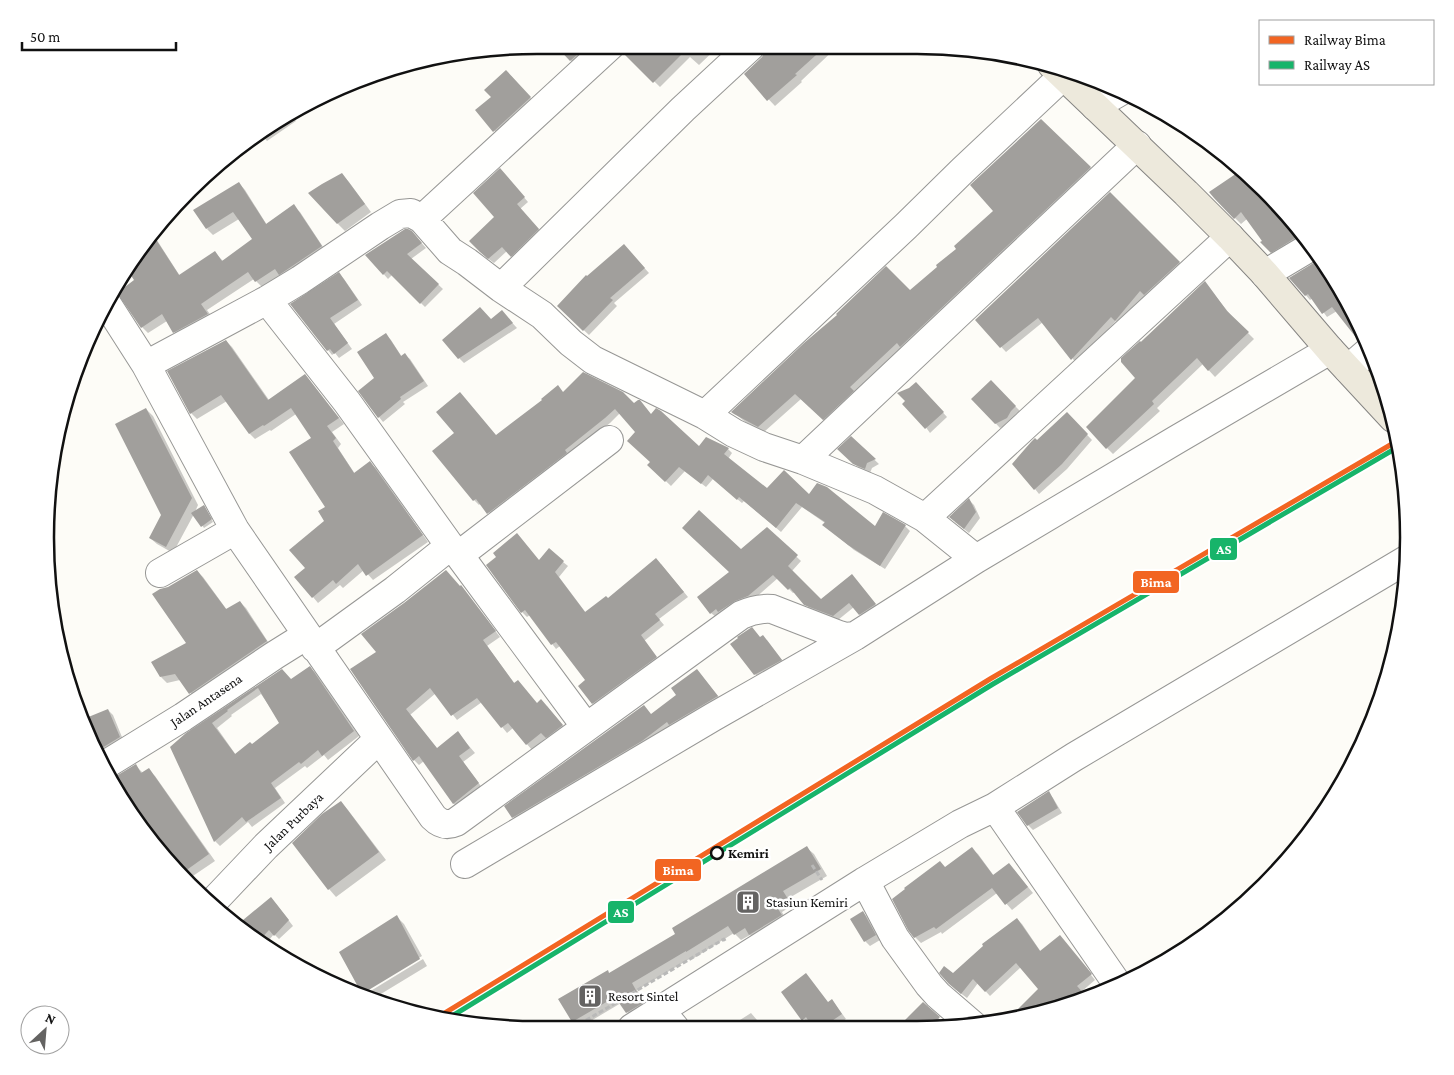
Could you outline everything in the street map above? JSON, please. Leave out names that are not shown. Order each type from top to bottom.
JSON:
[{"type":"main road","points":[[1065,77],[1230,237],[1339,360],[1381,401]]},
{"type":"street","points":[[422,219],[601,54]]},
{"type":"street","points":[[500,288],[683,109],[742,54]]},
{"type":"street","points":[[705,415],[906,226],[963,170],[1054,74]]},
{"type":"street","points":[[1095,106],[1113,96]]},
{"type":"street","points":[[804,460],[1136,145]]},
{"type":"street","points":[[146,365],[267,300],[400,214],[411,213],[422,219],[450,251],[542,316],[593,360],[705,415],[734,433],[764,447],[804,460],[874,490],[926,518],[976,559]]},
{"type":"street","points":[[926,518],[1230,237]]},
{"type":"street","points":[[1264,274],[1305,250]]},
{"type":"street","points":[[267,300],[347,402],[586,727]]},
{"type":"street","points":[[111,311],[146,365],[234,530],[437,821],[450,825],[456,822],[741,615],[751,610],[772,609],[839,635],[855,636]]},
{"type":"street","points":[[464,864],[855,636],[976,559],[1168,445],[1339,360],[1363,352]]},
{"type":"street","name":"Jalan Antasena","points":[[110,762],[183,717],[275,654],[311,642],[395,590],[455,550],[609,440]]},
{"type":"street","points":[[160,573],[234,530]]},
{"type":"street","points":[[668,1019],[865,881],[960,824],[995,807],[1074,757],[1399,564]]},
{"type":"street","name":"Jalan Purbaya","points":[[216,899],[266,846],[379,739]]},
{"type":"street","points":[[995,807],[1114,979]]},
{"type":"street","points":[[865,881],[895,938],[929,985],[965,1018]]},
{"type":"path","points":[[812,865],[822,880]]},
{"type":"path","points":[[585,1021],[724,939],[727,946]]},
{"type":"building","points":[[563,54],[578,54],[570,61]]},
{"type":"building","points":[[624,54],[682,54],[653,83]]},
{"type":"building","points":[[764,54],[817,54],[795,74],[797,75],[767,101],[744,74]]},
{"type":"building","points":[[506,70],[531,97],[493,132],[475,110],[491,97],[484,90]]},
{"type":"building","points":[[1041,119],[1091,167],[900,347],[897,343],[850,387],[854,391],[823,420],[795,394],[758,427],[731,412],[804,343],[837,315],[886,266],[910,290],[937,267],[936,265],[956,249],[954,246],[993,211],[970,185]]},
{"type":"building","points":[[500,168],[525,197],[517,204],[539,229],[511,257],[502,247],[488,259],[469,241],[494,217],[473,193]]},
{"type":"building","points":[[342,173],[365,204],[337,224],[308,193]]},
{"type":"building","points":[[1235,174],[1259,195],[1296,238],[1271,253],[1260,242],[1262,241],[1241,212],[1234,219],[1209,192]]},
{"type":"building","points":[[239,182],[266,224],[294,204],[322,246],[279,275],[275,269],[255,282],[248,272],[201,304],[208,314],[173,333],[162,314],[141,328],[119,296],[124,288],[134,280],[131,276],[156,240],[179,275],[215,251],[222,261],[252,239],[233,212],[206,229],[193,210]]},
{"type":"building","points":[[1110,192],[1180,262],[1144,295],[1140,291],[1115,321],[1111,317],[1071,360],[1038,318],[1000,348],[975,320]]},
{"type":"building","points":[[405,229],[412,231],[422,243],[407,254],[439,284],[420,304],[387,271],[383,275],[365,255]]},
{"type":"building","points":[[624,244],[645,268],[610,298],[613,300],[583,331],[557,306],[586,275]]},
{"type":"building","points":[[1314,263],[1335,296],[1357,338],[1332,307],[1322,314],[1308,294],[1305,296],[1289,278]]},
{"type":"building","points":[[339,272],[358,300],[330,318],[348,343],[334,354],[330,349],[327,351],[290,304]]},
{"type":"building","points":[[1205,281],[1227,311],[1249,332],[1208,371],[1197,358],[1152,401],[1154,404],[1106,449],[1086,427],[1135,378],[1121,362],[1121,358],[1141,342]]},
{"type":"building","points":[[480,307],[491,319],[502,310],[513,323],[458,359],[442,340]]},
{"type":"building","points":[[386,333],[401,356],[405,353],[424,381],[400,397],[401,399],[378,418],[358,391],[374,378],[357,352]]},
{"type":"building","points":[[226,340],[268,400],[305,374],[339,418],[327,426],[336,438],[333,441],[354,473],[370,461],[423,535],[366,576],[358,564],[336,584],[333,580],[312,598],[294,577],[305,568],[289,550],[324,521],[318,511],[325,507],[289,452],[311,438],[291,408],[249,434],[221,395],[190,414],[167,371]]},
{"type":"building","points":[[583,372],[623,392],[634,403],[640,400],[651,414],[656,408],[661,411],[699,446],[706,437],[729,448],[724,454],[767,488],[784,470],[809,494],[817,483],[827,487],[875,526],[883,512],[906,525],[880,566],[848,545],[822,525],[825,522],[796,503],[776,528],[739,497],[737,500],[708,475],[701,484],[679,467],[665,482],[647,465],[650,462],[627,441],[635,432],[615,409],[565,450],[567,453],[487,514],[476,499],[473,501],[432,451],[454,433],[436,412],[460,392],[496,435],[542,400],[558,385],[563,392]]},
{"type":"building","points":[[991,380],[1016,406],[1007,418],[995,424],[971,399]]},
{"type":"building","points":[[916,382],[944,412],[925,429],[902,404],[905,401],[897,393],[909,388]]},
{"type":"building","points":[[146,408],[192,498],[166,547],[149,538],[161,515],[115,424]]},
{"type":"building","points":[[1067,412],[1088,434],[1062,464],[1034,490],[1012,464],[1035,438],[1037,440]]},
{"type":"building","points":[[851,436],[876,459],[867,463],[865,469],[853,464],[837,449]]},
{"type":"building","points":[[969,498],[976,512],[964,529],[949,517]]},
{"type":"building","points":[[204,505],[212,519],[201,527],[191,513]]},
{"type":"building","points":[[699,510],[741,549],[767,527],[798,555],[788,566],[821,599],[852,574],[876,604],[859,615],[849,603],[833,616],[804,605],[790,588],[788,590],[773,575],[748,596],[735,601],[718,612],[716,609],[710,614],[697,597],[729,572],[682,528]]},
{"type":"building","points":[[517,533],[539,560],[549,548],[564,561],[555,572],[585,612],[606,596],[608,598],[656,558],[684,592],[655,614],[660,620],[641,635],[657,657],[592,704],[578,686],[585,680],[556,642],[551,645],[525,610],[521,613],[486,565],[496,557],[493,553]]},
{"type":"building","points":[[197,570],[226,609],[240,601],[267,641],[189,694],[175,674],[160,677],[151,662],[186,643],[152,594]]},
{"type":"building","points":[[446,570],[461,585],[496,631],[483,640],[514,683],[518,680],[537,703],[541,699],[563,725],[546,738],[541,733],[526,745],[508,723],[501,728],[477,698],[451,716],[430,688],[406,709],[437,748],[458,731],[470,748],[459,756],[479,783],[453,804],[419,756],[413,761],[350,669],[376,652],[361,634]]},
{"type":"building","points":[[752,627],[760,637],[763,635],[782,660],[754,675],[730,644]]},
{"type":"building","points":[[310,666],[354,731],[322,756],[318,750],[301,764],[299,762],[271,783],[281,798],[246,822],[242,817],[214,842],[170,747],[186,733],[282,669],[291,679]],"holes":[[[258,688],[279,723],[252,744],[250,742],[235,754],[212,723]]]},
{"type":"building","points":[[697,669],[718,696],[669,725],[667,722],[642,741],[512,818],[504,806],[644,705],[651,714],[676,695],[671,688]]},
{"type":"building","points":[[108,709],[120,737],[102,748],[89,717]]},
{"type":"building","points":[[136,764],[141,773],[149,768],[209,854],[186,870],[154,832],[135,806],[117,775]]},
{"type":"building","points":[[1049,791],[1058,808],[1027,826],[1017,812]]},
{"type":"building","points":[[341,801],[379,852],[328,890],[292,843],[322,814]]},
{"type":"building","points":[[807,846],[821,869],[783,891],[788,899],[776,906],[782,915],[749,935],[745,928],[734,935],[728,926],[632,983],[643,1003],[626,1013],[615,997],[571,1021],[558,999],[608,970],[609,973],[675,934],[672,928]]},
{"type":"building","points":[[972,847],[993,875],[1009,863],[1028,887],[1005,905],[992,888],[936,929],[934,927],[914,938],[892,899],[940,861],[945,867]]},
{"type":"building","points":[[271,897],[289,920],[274,936],[269,930],[264,936],[242,921]]},
{"type":"building","points":[[863,911],[876,935],[864,942],[850,919]]},
{"type":"building","points":[[397,915],[420,959],[368,990],[358,986],[339,952]]},
{"type":"building","points":[[1017,918],[1040,951],[1060,935],[1092,974],[1077,986],[1082,992],[1042,1005],[1016,1011],[1038,989],[1016,963],[985,992],[973,979],[961,994],[939,973],[944,966],[953,973],[983,946],[982,944]]},
{"type":"building","points":[[806,973],[828,1002],[832,999],[842,1014],[832,1021],[808,1021],[806,1017],[802,1021],[781,992]]},
{"type":"building","points":[[923,1002],[940,1017],[937,1020],[904,1021]]},
{"type":"rail line","name":"Bima","points":[[446,1012],[990,679],[1391,444]]},
{"type":"rail line","name":"AS","points":[[455,1014],[993,684],[1392,450]]},
{"type":"place","name":"Kemiri","points":[[717,853]]},
{"type":"place","name":"Stasiun Kemiri","points":[[748,902]]},
{"type":"place","name":"Resort Sintel","points":[[590,996]]}]
